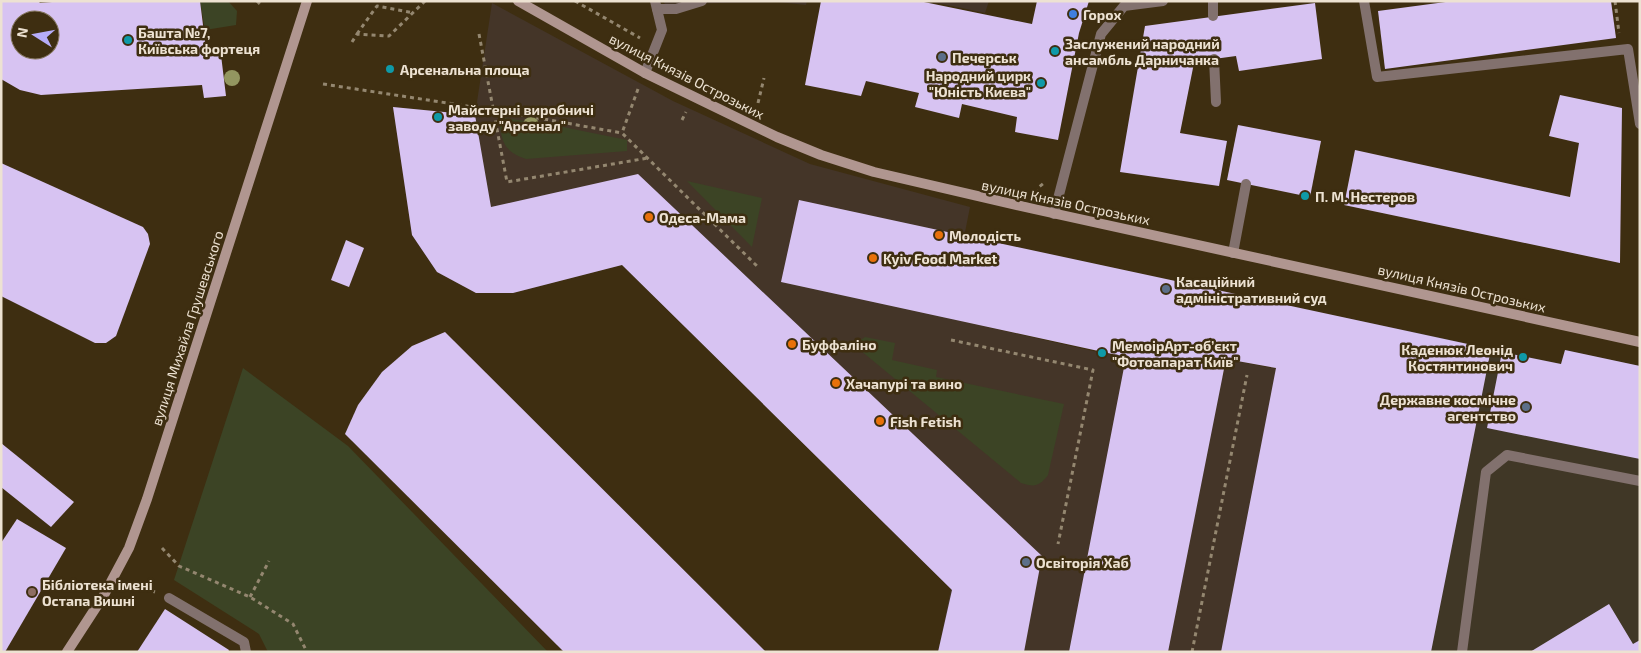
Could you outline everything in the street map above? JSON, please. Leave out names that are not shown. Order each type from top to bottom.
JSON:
[{"type":"main road","name":"вулиця Михайла Грушевського","points":[[67,652],[104,595],[129,548],[147,499],[307,1]]},
{"type":"main road","name":"вулиця Князів Острозьких","points":[[518,1],[645,73],[786,141],[821,155],[874,172],[1054,214],[1640,342]]},
{"type":"street","points":[[645,73],[662,30],[656,5],[676,9],[702,1]]},
{"type":"street","points":[[1054,214],[1102,34],[1124,6],[1163,1]]},
{"type":"street","points":[[1213,1],[1213,16]]},
{"type":"street","points":[[1364,1],[1377,77],[1628,49],[1640,124]]},
{"type":"street","points":[[1214,59],[1216,102]]},
{"type":"street","points":[[1233,253],[1246,184]]},
{"type":"street","points":[[1462,652],[1486,472],[1507,455],[1640,481]]},
{"type":"street","points":[[169,598],[244,642],[246,652]]},
{"type":"path","points":[[357,34],[389,36],[414,14],[425,1]]},
{"type":"path","points":[[576,1],[640,38]]},
{"type":"path","points":[[1615,1],[1619,36],[1628,49]]},
{"type":"path","points":[[352,42],[377,6],[414,14]]},
{"type":"path","points":[[479,34],[506,182],[648,158]]},
{"type":"path","points":[[622,132],[645,73]]},
{"type":"path","points":[[758,104],[764,78]]},
{"type":"path","points":[[323,84],[622,132],[758,267]]},
{"type":"path","points":[[950,340],[1093,370],[1058,544]]},
{"type":"path","points":[[1192,652],[1247,375]]},
{"type":"path","points":[[162,548],[179,566],[250,597],[293,624],[307,652]]},
{"type":"path","points":[[250,597],[269,561]]},
{"type":"shaded area","points":[[663,1],[807,1],[806,5],[778,2],[665,4]]},
{"type":"shaded area","points":[[928,1],[989,1],[985,13]]},
{"type":"shaded area","points":[[492,3],[673,101],[810,164],[970,207],[948,318],[1102,353],[1223,377],[1226,359],[1323,378],[1337,316],[1414,332],[1350,652],[938,652],[951,589],[622,265],[513,293],[476,293],[437,272],[412,235],[393,107],[475,115]]},
{"type":"shaded area","points":[[1414,332],[1561,364],[1565,350],[1640,366],[1640,652],[1350,652]]},
{"type":"green space","points":[[200,1],[228,1],[237,11],[236,25],[205,30]]},
{"type":"green space","points":[[498,117],[532,122],[536,132],[558,126],[627,140],[627,151],[526,159],[512,152],[504,144]]},
{"type":"green space","points":[[687,181],[762,198],[752,247]]},
{"type":"green space","points":[[865,337],[895,343],[892,360],[937,370],[936,377],[1064,404],[1048,475],[1042,482],[1036,485],[1021,483],[860,350],[858,342]]},
{"type":"green space","points":[[243,368],[348,446],[548,652],[268,652],[259,634],[174,580]]},
{"type":"building","name":"Башта №7, Київська фортеця","points":[[1,1],[38,1],[40,3],[64,1],[200,1],[207,57],[221,55],[226,96],[204,98],[202,85],[41,95],[20,90],[1,79]]},
{"type":"building","name":"Печерськ","points":[[821,1],[919,1],[1032,24],[1037,1],[1089,1],[1079,33],[1058,140],[1015,132],[1017,117],[962,104],[959,118],[915,107],[919,93],[866,81],[861,96],[805,85]]},
{"type":"building","points":[[1453,1],[1611,1],[1616,38],[1385,69],[1378,11]]},
{"type":"building","points":[[1315,3],[1322,59],[1239,71],[1236,56],[1194,63],[1180,133],[1227,141],[1219,186],[1120,172],[1145,26]]},
{"type":"building","points":[[1560,95],[1622,108],[1620,263],[1344,205],[1355,150],[1570,197],[1579,143],[1549,136]]},
{"type":"building","points":[[393,107],[475,115],[491,207],[638,174],[1042,556],[1024,652],[938,652],[952,590],[622,265],[513,293],[476,293],[437,272],[412,235]]},
{"type":"building","points":[[1238,125],[1321,141],[1310,197],[1227,180]]},
{"type":"building","points":[[1,163],[143,227],[148,234],[150,244],[116,336],[106,343],[95,343],[1,296]]},
{"type":"building","points":[[799,200],[1491,349],[1431,652],[1221,652],[1276,368],[1226,359],[1168,652],[1069,652],[1126,357],[781,282]]},
{"type":"building","points":[[346,240],[364,248],[349,287],[331,280]]},
{"type":"building","points":[[445,332],[766,652],[564,652],[345,434],[358,405],[382,372],[412,346]]},
{"type":"building","points":[[1565,350],[1640,366],[1640,459],[1487,428],[1502,352],[1561,364]]},
{"type":"building","points":[[1,443],[74,502],[51,527],[1,487]]},
{"type":"building","points":[[17,519],[66,548],[5,652],[1,652],[1,543]]},
{"type":"building","points":[[1609,604],[1633,644],[1640,640],[1640,652],[1530,652]]},
{"type":"building","points":[[165,609],[229,650],[228,652],[137,652]]},
{"type":"place","name":"Горох","points":[[1073,14]]},
{"type":"place","name":"Башта №7, Київська фортеця","points":[[128,40]]},
{"type":"place","name":"Заслужений народний ансамбль Дарничанка","points":[[1055,51]]},
{"type":"place","name":"Печерськ","points":[[942,57]]},
{"type":"place","name":"Арсенальна площа","points":[[390,69]]},
{"type":"place","name":"Народний цирк \"Юність Києва\"","points":[[1041,83]]},
{"type":"place","name":"Майстерні виробничі заводу \"Арсенал\"","points":[[438,117]]},
{"type":"place","name":"П. М. Нестеров","points":[[1305,196]]},
{"type":"place","name":"Одеса-Мама","points":[[649,217]]},
{"type":"place","name":"Молодiсть","points":[[939,235]]},
{"type":"place","name":"Kyiv Food Market","points":[[873,258]]},
{"type":"place","name":"Касаційний адміністративний суд","points":[[1166,289]]},
{"type":"place","name":"Буффаліно","points":[[792,344]]},
{"type":"place","name":"МемоірАрт-обʼєкт \"Фотоапарат Київ\"","points":[[1102,353]]},
{"type":"place","name":"Каденюк Леонід Костянтинович","points":[[1523,357]]},
{"type":"place","name":"Хачапурі та вино","points":[[836,383]]},
{"type":"place","name":"Державне космічне агентство","points":[[1526,407]]},
{"type":"place","name":"Fish Fetish","points":[[880,421]]},
{"type":"place","name":"Освіторія Хаб","points":[[1026,562]]},
{"type":"place","name":"Бібліотека імені Остапа Вишні","points":[[32,592]]}]
